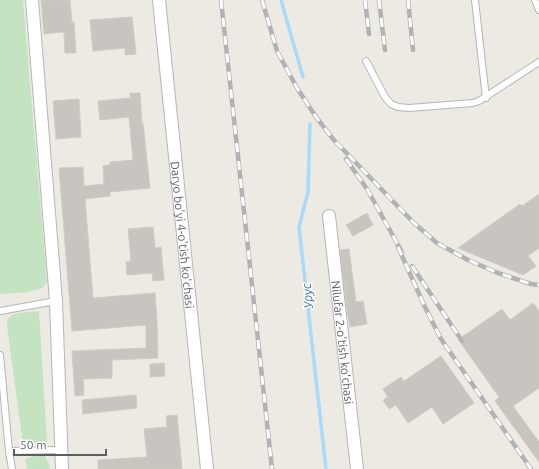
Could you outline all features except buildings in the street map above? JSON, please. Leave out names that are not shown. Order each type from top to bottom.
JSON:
[{"type":"street","points":[[32,0],[56,302],[60,450],[62,469]]},
{"type":"street","name":"Daryo bo'yi 4-o'tish ko'chasi","points":[[159,0],[207,469]]},
{"type":"street","name":"Nilufar 2-o'tish ko'chasi","points":[[329,216],[357,469]]},
{"type":"lane","points":[[475,0],[486,98]]},
{"type":"lane","points":[[535,0],[539,10]]},
{"type":"lane","points":[[366,61],[385,97],[391,104],[398,107],[410,108],[468,104],[479,101],[486,98],[539,62]]},
{"type":"lane","points":[[0,311],[56,302]]},
{"type":"lane","points":[[0,355],[12,469]]},
{"type":"lane","points":[[9,451],[60,450]]},
{"type":"green space","points":[[0,0],[23,0],[47,282],[42,288],[28,292],[0,294]]},
{"type":"green space","points":[[39,311],[47,443],[23,444],[7,322],[12,315],[23,312]]},
{"type":"green space","points":[[34,456],[45,456],[50,469],[27,469],[25,459]]},
{"type":"waterway","name":"Урус","points":[[281,0],[303,77]]},
{"type":"waterway","name":"Урус","points":[[310,124],[308,192],[299,227],[326,469]]},
{"type":"railway","points":[[221,0],[272,469]]},
{"type":"railway","points":[[262,0],[277,51],[297,88],[316,117],[333,139],[414,223],[437,243],[468,260],[498,273],[531,284],[539,285]]},
{"type":"railway","points":[[365,0],[369,34]]},
{"type":"railway","points":[[379,0],[385,50]]},
{"type":"railway","points":[[408,0],[413,50]]},
{"type":"railway","points":[[346,159],[367,189],[402,252]]},
{"type":"railway","points":[[398,247],[441,339],[531,469]]},
{"type":"railway","points":[[412,266],[462,341]]}]
